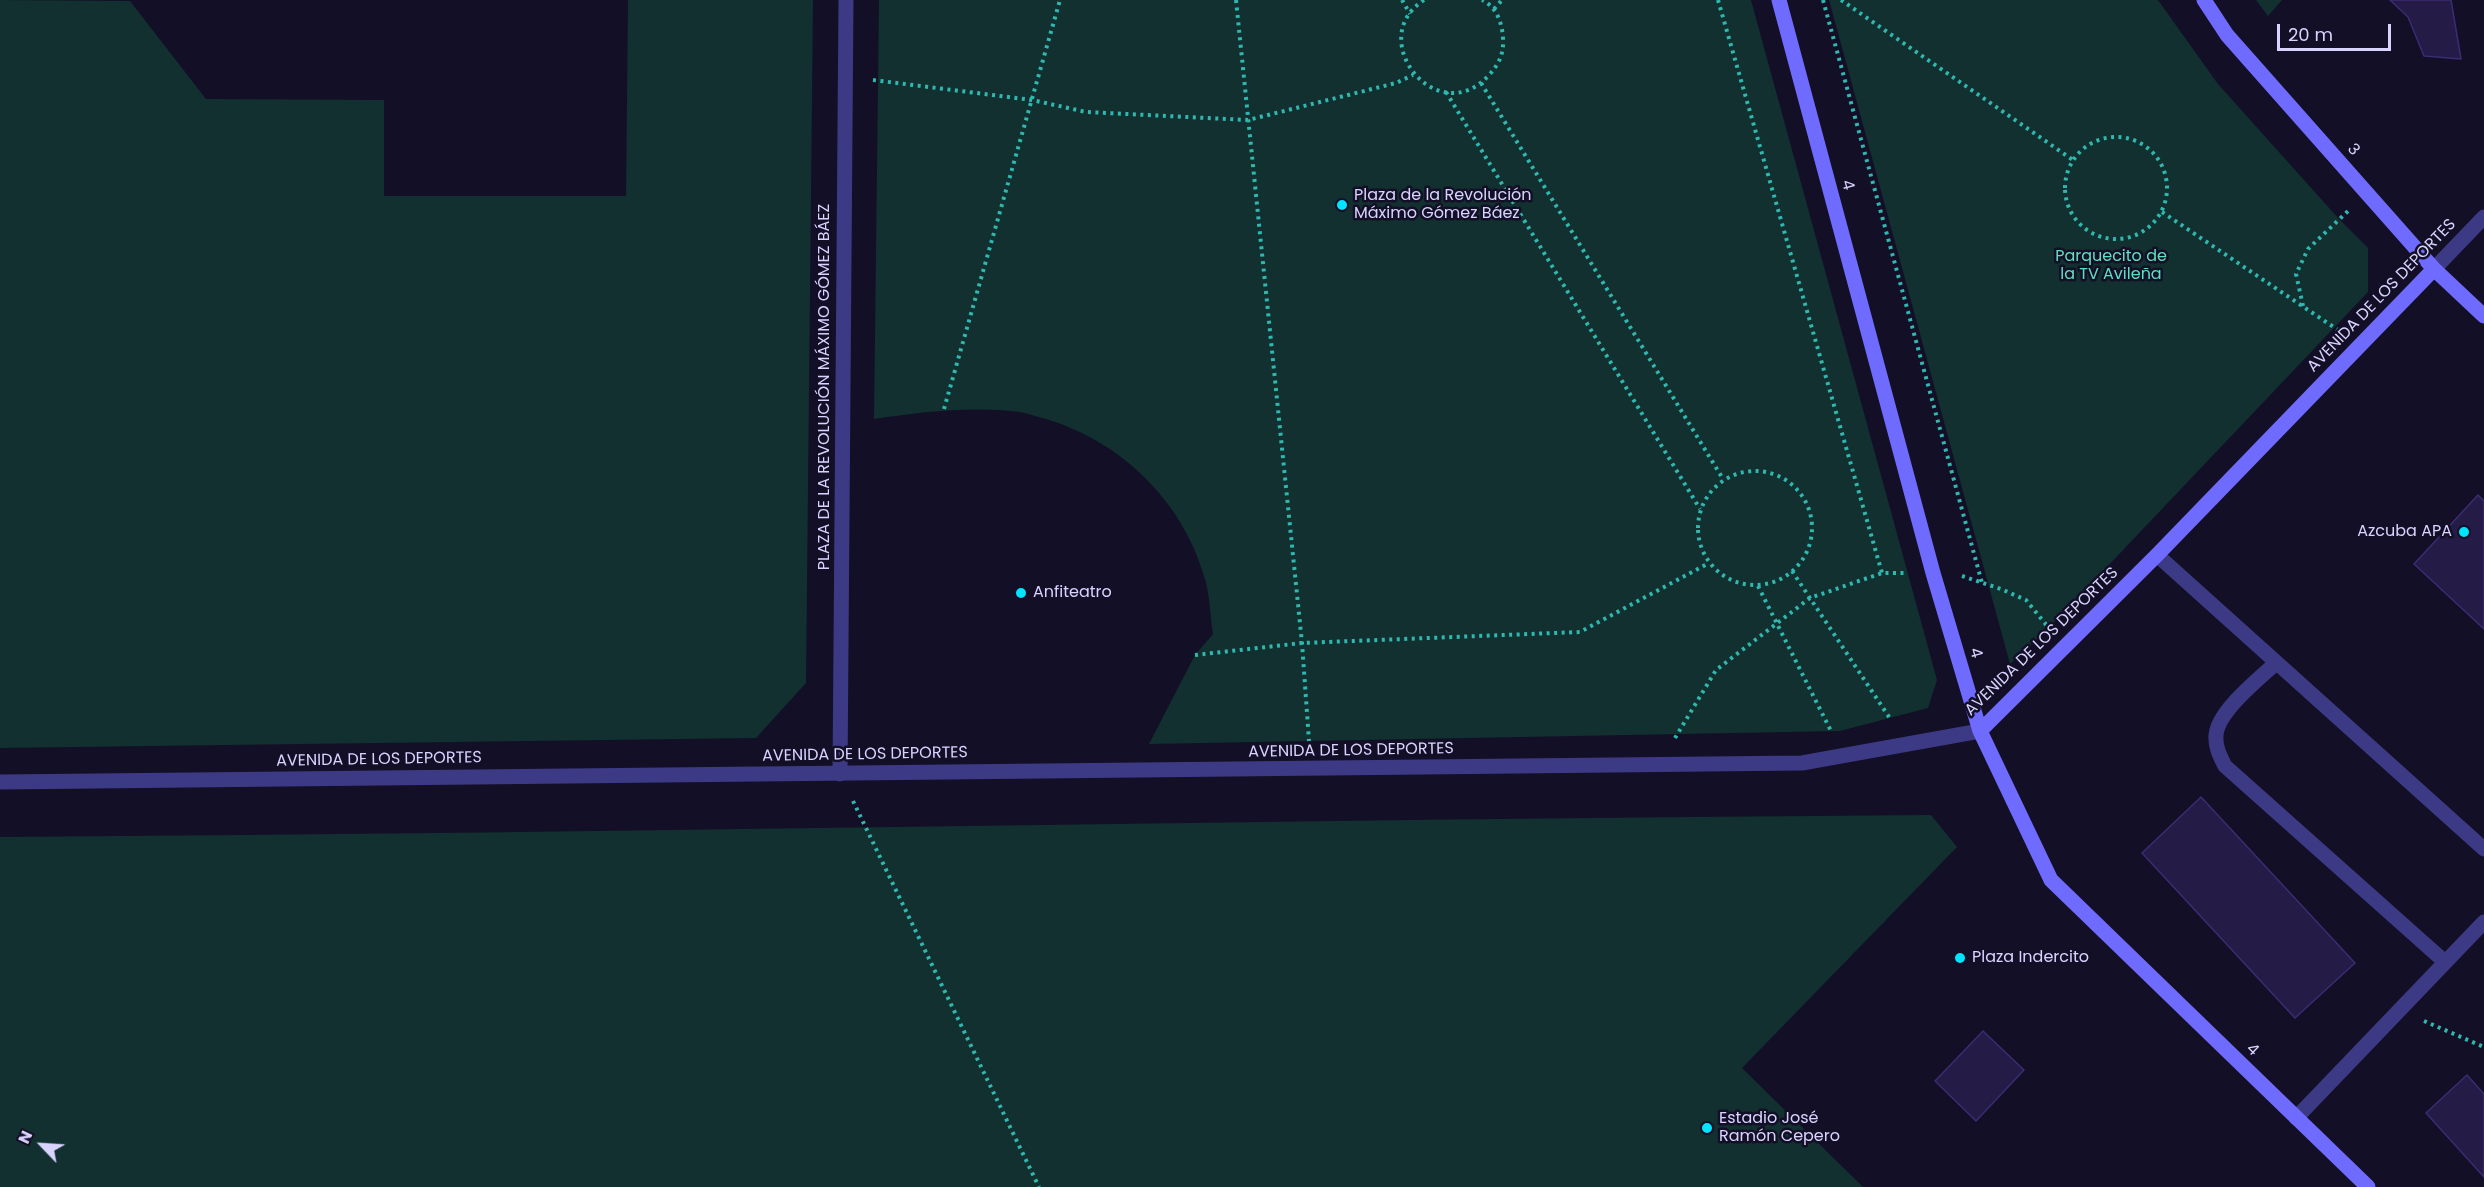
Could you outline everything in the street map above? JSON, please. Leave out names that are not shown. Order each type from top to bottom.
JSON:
[{"type":"main road","name":"4","points":[[1779,0],[1933,573],[1980,731],[2051,880],[2368,1187]]},
{"type":"main road","name":"3","points":[[2204,0],[2228,35],[2434,269],[2484,316]]},
{"type":"main road","name":"AVENIDA DE LOS DEPORTES","points":[[1980,731],[2157,555],[2434,269]]},
{"type":"street","name":"PLAZA DE LA REVOLUCIÓN MÁXIMO GÓMEZ BÁEZ","points":[[840,774],[846,0]]},
{"type":"street","name":"AVENIDA DE LOS DEPORTES","points":[[2434,269],[2484,217]]},
{"type":"street","points":[[2157,555],[2484,849]]},
{"type":"street","points":[[2276,663],[2222,716],[2216,734],[2217,749],[2226,766],[2445,962]]},
{"type":"street","name":"AVENIDA DE LOS DEPORTES","points":[[0,782],[1803,764],[1980,731]]},
{"type":"street","points":[[2296,1118],[2484,922]]},
{"type":"path","points":[[944,409],[1060,0]]},
{"type":"path","points":[[1236,0],[1302,643],[1311,769]]},
{"type":"path","points":[[1402,0],[1410,14]]},
{"type":"path","points":[[1424,0],[1417,4],[1405,21],[1402,36],[1405,59],[1413,75],[1428,86],[1446,92],[1458,92],[1482,83],[1498,65],[1503,48],[1502,25],[1494,9],[1482,0]]},
{"type":"path","points":[[1494,9],[1502,0]]},
{"type":"path","points":[[1718,0],[1882,573]]},
{"type":"path","points":[[1823,0],[1982,583]]},
{"type":"path","points":[[1841,0],[2073,160]]},
{"type":"path","points":[[845,76],[1032,100],[1086,112],[1248,120],[1396,83],[1413,75]]},
{"type":"path","points":[[1482,83],[1723,479]]},
{"type":"path","points":[[1446,92],[1700,509]]},
{"type":"path","points":[[2104,137],[2124,137],[2142,143],[2157,156],[2166,173],[2168,193],[2162,212],[2150,226],[2134,236],[2116,239],[2099,236],[2083,227],[2071,213],[2066,195],[2066,177],[2073,160],[2086,146],[2104,137]]},
{"type":"path","points":[[2304,307],[2296,274],[2308,249],[2367,192]]},
{"type":"path","points":[[2162,212],[2360,345]]},
{"type":"path","points":[[1760,470],[1778,475],[1794,486],[1806,501],[1812,519],[1811,538],[1805,556],[1792,571],[1776,581],[1758,586],[1740,584],[1722,575],[1709,562],[1700,546],[1697,528],[1700,509],[1709,492],[1723,479],[1741,472],[1760,470]]},
{"type":"path","points":[[1196,655],[1302,643],[1580,632],[1709,562]]},
{"type":"path","points":[[1792,571],[1908,745]]},
{"type":"path","points":[[1658,765],[1716,670],[1778,625],[1810,598],[1882,573],[1933,573],[1964,576],[2026,600],[2049,628],[2061,648]]},
{"type":"path","points":[[1758,586],[1843,756]]},
{"type":"path","points":[[840,774],[1038,1187]]},
{"type":"path","points":[[2399,1010],[2484,1047]]},
{"type":"green space","points":[[0,0],[130,1],[206,99],[384,100],[384,196],[626,196],[628,0],[813,0],[806,683],[756,738],[0,748]]},
{"type":"green space","name":"Plaza de la Revolución Máximo Gómez Báez","points":[[879,0],[1751,0],[1937,680],[1928,708],[1840,731],[1149,744],[1195,655],[1213,634],[1206,583],[1194,548],[1164,499],[1123,458],[1099,442],[1073,429],[1029,414],[1001,410],[965,410],[874,419]]},
{"type":"green space","name":"Parquecito de la TV Avileña","points":[[1829,0],[2158,0],[2218,84],[2339,219],[2368,248],[2368,292],[2049,628],[2010,664]]},
{"type":"green space","points":[[2256,0],[2282,0],[2268,16]]},
{"type":"green space","points":[[1931,815],[1957,847],[1742,1068],[1863,1187],[0,1187],[0,837]]},
{"type":"building","points":[[2390,0],[2451,0],[2461,59],[2424,56],[2408,17]]},
{"type":"building","name":"Azcuba APA","points":[[2478,495],[2484,501],[2484,629],[2414,564]]},
{"type":"building","points":[[2201,797],[2355,963],[2295,1018],[2142,853]]},
{"type":"building","points":[[1983,1031],[2024,1070],[1976,1121],[1935,1081]]},
{"type":"building","points":[[2467,1075],[2484,1094],[2484,1177],[2426,1113]]},
{"type":"place","name":"Plaza de la Revolución Máximo Gómez Báez","points":[[1342,205]]},
{"type":"place","name":"Azcuba APA","points":[[2464,532]]},
{"type":"place","name":"Anfiteatro","points":[[1021,593]]},
{"type":"place","name":"Plaza Indercito","points":[[1960,958]]},
{"type":"place","name":"Estadio José Ramón Cepero","points":[[1707,1128]]}]
